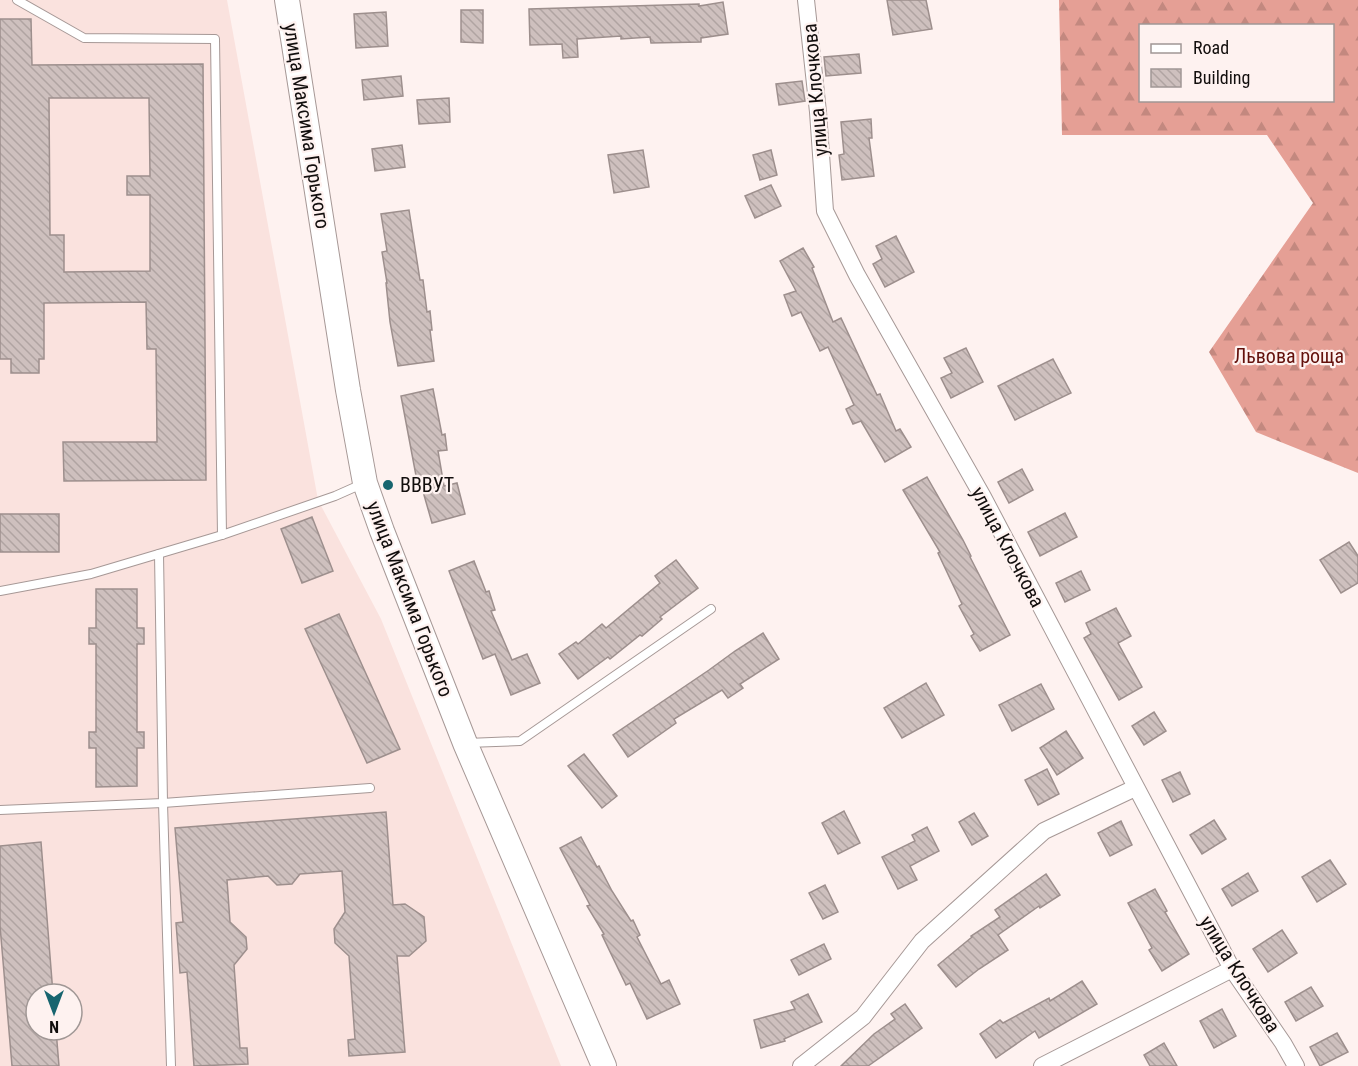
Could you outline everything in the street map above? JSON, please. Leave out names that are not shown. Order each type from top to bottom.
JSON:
[{"type":"main road","name":"улица Максима Горького","points":[[287,0],[346,380],[365,483],[465,743],[604,1066]]},
{"type":"street","name":"улица Клочкова","points":[[806,0],[818,112],[825,211],[857,275],[983,497],[1232,969],[1283,1043],[1296,1066]]},
{"type":"street","points":[[801,1066],[863,1017],[922,941],[1044,831],[1135,788]]},
{"type":"street","points":[[1042,1066],[1232,969]]},
{"type":"lane","points":[[17,0],[84,38],[215,39],[222,535]]},
{"type":"lane","points":[[0,591],[90,574],[159,554],[222,535],[335,496],[365,483]]},
{"type":"lane","points":[[159,554],[163,803],[171,1066]]},
{"type":"lane","points":[[465,743],[520,741],[711,609]]},
{"type":"lane","points":[[0,810],[163,803],[370,788]]},
{"type":"shaded area","points":[[0,0],[227,0],[318,500],[381,619],[561,1066],[0,1066]]},
{"type":"green space","name":"Львова роща","points":[[1059,0],[1358,0],[1358,473],[1256,432],[1209,352],[1313,203],[1267,135],[1062,135]]},
{"type":"building","points":[[887,0],[926,0],[932,29],[893,35]]},
{"type":"building","points":[[723,2],[728,34],[701,38],[701,42],[651,43],[650,37],[621,39],[621,36],[577,39],[578,57],[563,58],[562,44],[530,45],[529,9],[699,4],[699,6]]},
{"type":"building","points":[[461,10],[483,10],[483,43],[461,42]]},
{"type":"building","points":[[386,12],[388,46],[356,48],[354,14]]},
{"type":"building","points":[[0,19],[31,19],[32,65],[203,64],[206,480],[64,481],[63,442],[157,442],[156,349],[147,349],[146,302],[44,303],[44,359],[39,359],[39,373],[11,373],[11,359],[0,359]],"holes":[[[49,98],[149,98],[150,176],[127,176],[127,195],[150,195],[150,271],[64,272],[64,235],[50,235]]]},
{"type":"building","points":[[859,54],[861,73],[826,76],[824,57]]},
{"type":"building","points":[[401,76],[403,96],[364,100],[362,80]]},
{"type":"building","points":[[802,81],[805,101],[779,105],[776,84]]},
{"type":"building","points":[[449,98],[450,122],[419,124],[417,100]]},
{"type":"building","points":[[871,119],[872,138],[869,138],[874,176],[842,180],[839,155],[844,154],[841,122]]},
{"type":"building","points":[[402,145],[405,167],[375,171],[372,149]]},
{"type":"building","points":[[643,150],[649,187],[614,193],[608,155]]},
{"type":"building","points":[[771,150],[777,175],[760,180],[753,155]]},
{"type":"building","points":[[771,185],[781,206],[755,218],[745,196]]},
{"type":"building","points":[[409,210],[420,280],[423,280],[427,312],[430,311],[434,361],[398,366],[390,322],[382,252],[387,251],[381,214]]},
{"type":"building","points":[[896,236],[914,272],[885,287],[873,264],[882,259],[876,246]]},
{"type":"building","points":[[803,248],[814,267],[812,268],[833,322],[841,318],[877,395],[880,394],[896,431],[900,429],[911,447],[885,462],[861,421],[853,424],[846,409],[854,405],[828,347],[820,351],[801,312],[792,316],[784,295],[796,291],[780,261]]},
{"type":"building","points":[[966,348],[983,382],[951,398],[941,378],[952,373],[944,358]]},
{"type":"building","points":[[1053,359],[1071,393],[1015,420],[998,386]]},
{"type":"building","points":[[433,389],[447,450],[438,451],[444,486],[457,483],[465,514],[432,523],[420,481],[417,481],[401,396]]},
{"type":"building","points":[[1022,469],[1033,490],[1009,503],[998,482]]},
{"type":"building","points":[[927,477],[963,540],[1010,635],[980,651],[971,636],[974,634],[959,606],[962,604],[938,553],[940,552],[903,490]]},
{"type":"building","points":[[1065,513],[1077,537],[1040,556],[1028,532]]},
{"type":"building","points":[[0,514],[59,514],[59,552],[0,552]]},
{"type":"building","points":[[312,517],[333,571],[302,583],[281,529]]},
{"type":"building","points":[[1349,542],[1358,556],[1358,583],[1341,593],[1320,560]]},
{"type":"building","points":[[676,560],[698,588],[660,617],[662,619],[642,636],[640,635],[610,659],[608,657],[578,679],[559,654],[576,642],[578,644],[602,624],[606,628],[660,583],[655,576]]},
{"type":"building","points":[[474,561],[486,592],[489,591],[495,610],[491,611],[512,660],[527,654],[540,683],[511,695],[495,654],[483,659],[449,571]]},
{"type":"building","points":[[1081,571],[1090,590],[1065,602],[1056,583]]},
{"type":"building","points":[[96,589],[137,589],[137,628],[144,628],[144,644],[137,644],[137,732],[144,732],[144,748],[137,748],[137,786],[96,787],[96,748],[89,748],[89,732],[96,732],[96,644],[89,644],[89,628],[96,628]]},
{"type":"building","points":[[1116,608],[1131,636],[1118,643],[1142,687],[1119,700],[1084,638],[1091,634],[1086,623]]},
{"type":"building","points":[[339,614],[400,749],[367,763],[305,629]]},
{"type":"building","points":[[763,633],[779,659],[740,684],[743,688],[728,698],[722,690],[674,719],[676,723],[628,757],[613,735]]},
{"type":"building","points":[[926,683],[944,715],[902,738],[884,708]]},
{"type":"building","points":[[1041,684],[1054,709],[1012,731],[999,705]]},
{"type":"building","points":[[1154,712],[1166,731],[1144,745],[1132,726]]},
{"type":"building","points":[[1066,731],[1083,758],[1057,775],[1040,748]]},
{"type":"building","points":[[584,754],[617,796],[602,808],[568,766]]},
{"type":"building","points":[[1047,769],[1059,794],[1038,805],[1025,780]]},
{"type":"building","points":[[1180,772],[1190,794],[1173,802],[1162,780]]},
{"type":"building","points":[[844,811],[860,843],[838,854],[822,823]]},
{"type":"building","points":[[386,812],[393,905],[405,904],[424,917],[426,941],[409,956],[397,956],[405,1052],[349,1056],[348,1040],[355,1039],[349,956],[335,943],[334,929],[345,912],[342,871],[300,874],[292,884],[277,885],[268,876],[227,880],[230,922],[246,937],[247,949],[234,965],[240,1048],[247,1048],[248,1064],[194,1066],[187,972],[180,973],[176,923],[183,922],[175,828]]},
{"type":"building","points":[[974,813],[988,836],[972,845],[959,822]]},
{"type":"building","points":[[1214,820],[1226,839],[1202,854],[1190,835]]},
{"type":"building","points":[[1121,821],[1132,845],[1110,856],[1098,833]]},
{"type":"building","points":[[927,827],[939,851],[910,866],[917,880],[898,889],[882,857],[915,841],[912,835]]},
{"type":"building","points":[[581,837],[612,891],[631,921],[633,920],[640,935],[637,937],[661,984],[669,980],[680,1004],[647,1019],[630,983],[626,985],[602,935],[604,934],[587,906],[590,905],[560,848]]},
{"type":"building","points":[[41,842],[52,982],[24,982],[24,1042],[57,1042],[59,1066],[12,1066],[0,926],[0,846]]},
{"type":"building","points":[[1330,860],[1346,884],[1317,902],[1302,877]]},
{"type":"building","points":[[1248,873],[1258,891],[1232,906],[1222,889]]},
{"type":"building","points":[[1046,874],[1060,895],[1040,908],[1039,906],[998,935],[1008,950],[956,987],[938,965],[971,936],[1000,917],[995,910]]},
{"type":"building","points":[[825,885],[838,912],[823,919],[809,893]]},
{"type":"building","points":[[1155,889],[1189,954],[1162,971],[1149,950],[1152,948],[1128,903]]},
{"type":"building","points":[[1282,930],[1297,953],[1268,972],[1253,949]]},
{"type":"building","points":[[824,944],[831,959],[799,975],[791,960]]},
{"type":"building","points":[[1082,981],[1097,1004],[1039,1038],[1035,1031],[996,1058],[980,1034],[1000,1020],[1003,1023],[1049,998],[1050,1001]]},
{"type":"building","points":[[1311,987],[1323,1006],[1296,1021],[1285,1002]]},
{"type":"building","points":[[808,994],[822,1022],[784,1039],[785,1041],[761,1048],[754,1020],[795,1009],[791,1002]]},
{"type":"building","points":[[905,1004],[922,1028],[868,1066],[841,1066],[874,1034],[895,1019],[891,1014]]},
{"type":"building","points":[[1222,1009],[1236,1036],[1214,1048],[1200,1021]]},
{"type":"building","points":[[1337,1033],[1348,1052],[1320,1066],[1310,1047]]},
{"type":"building","points":[[1164,1043],[1177,1066],[1150,1066],[1144,1055]]},
{"type":"place","name":"ВВВУТ","points":[[388,485]]}]
